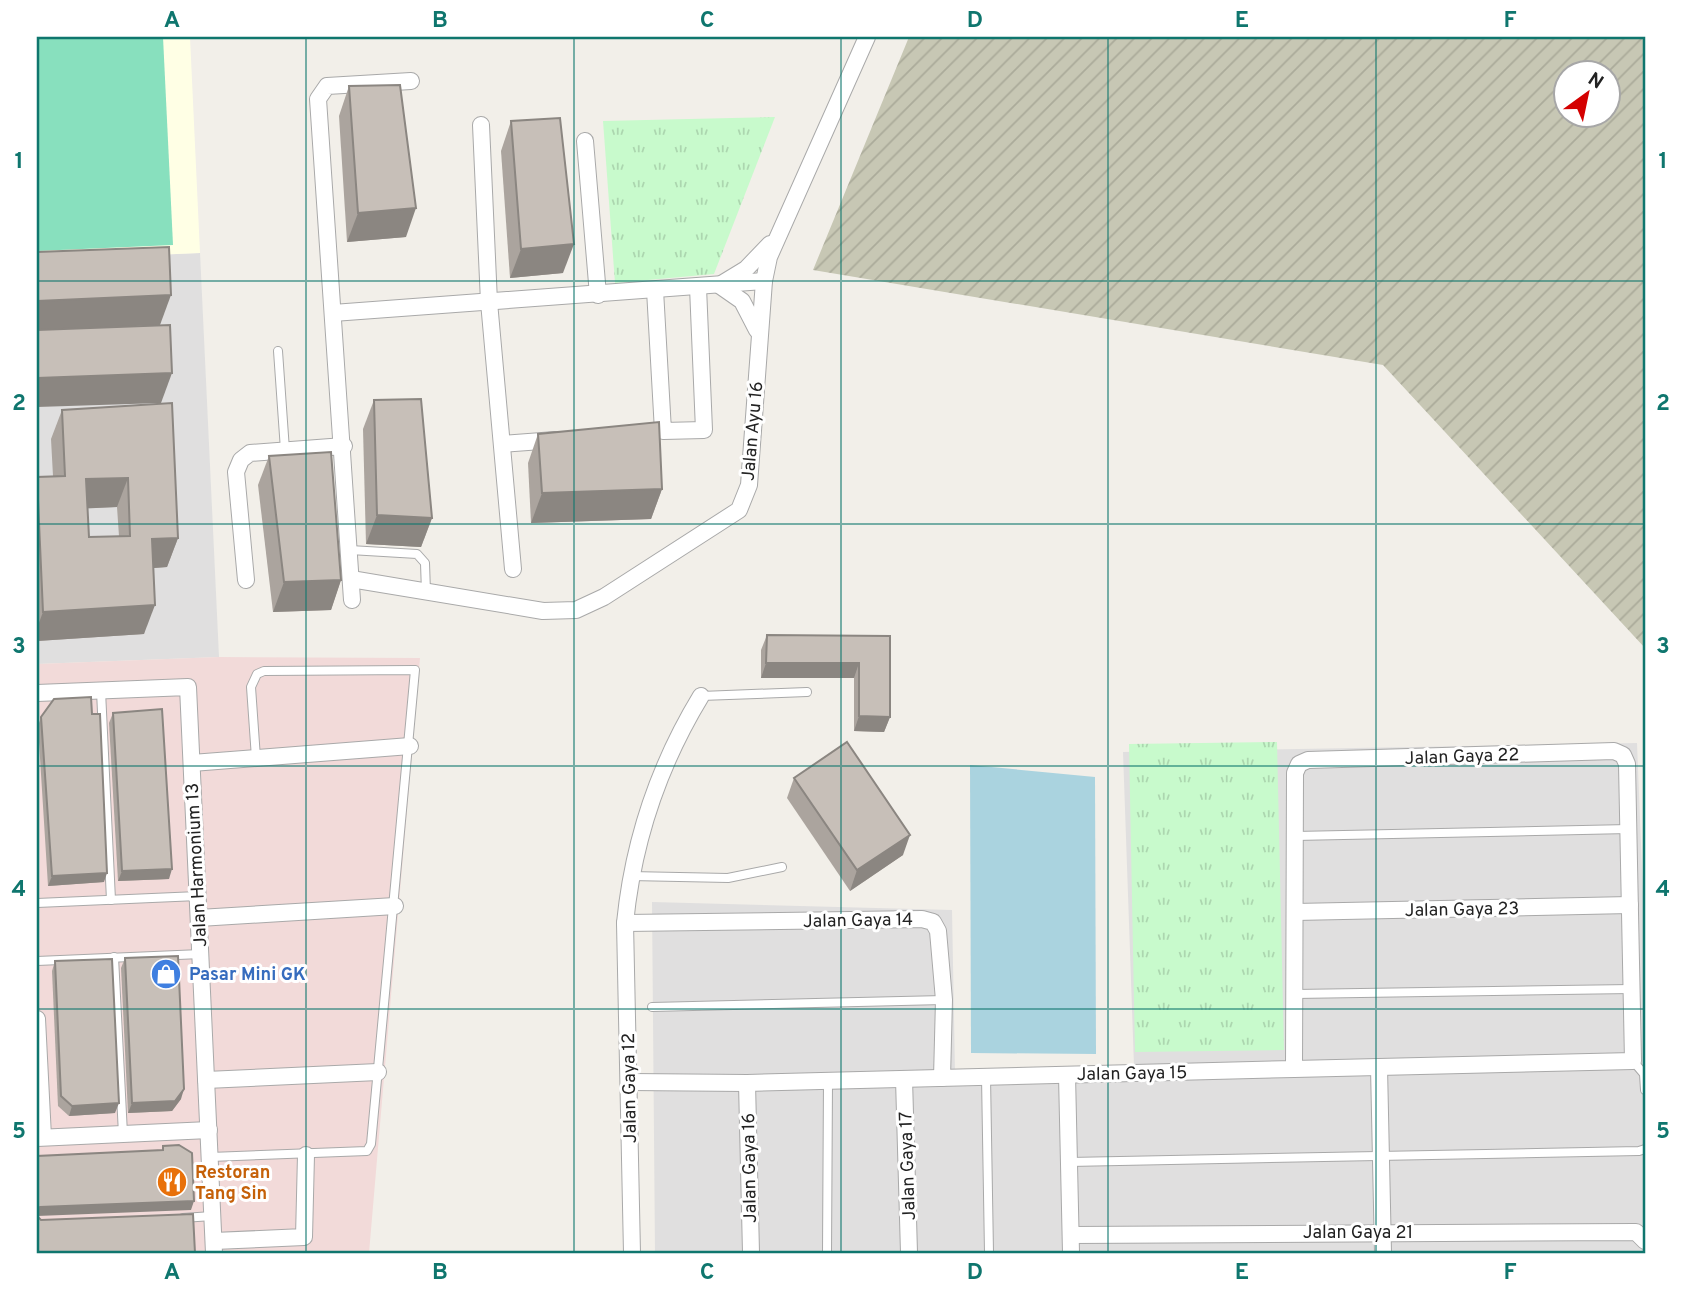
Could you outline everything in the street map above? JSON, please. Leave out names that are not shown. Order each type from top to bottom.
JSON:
[{"type":"street","name":"Jalan Ayu 16","points":[[351,579],[426,594],[543,611],[576,610],[604,597],[730,518],[745,499],[749,485],[764,281],[777,233],[867,37]]},
{"type":"street","points":[[352,600],[319,93],[327,86],[411,81]]},
{"type":"street","points":[[481,125],[489,302],[513,569]]},
{"type":"street","points":[[585,141],[598,295]]},
{"type":"street","points":[[719,285],[746,269],[777,233]]},
{"type":"street","points":[[333,313],[764,281]]},
{"type":"street","points":[[719,285],[732,292],[750,312],[759,337]]},
{"type":"street","points":[[655,290],[656,432],[704,430],[698,287]]},
{"type":"street","points":[[502,444],[569,439]]},
{"type":"street","points":[[246,580],[238,465],[250,453],[344,446]]},
{"type":"street","name":"Jalan Harmonium 13","points":[[100,691],[188,687],[214,1247]]},
{"type":"street","points":[[37,694],[100,691]]},
{"type":"street","name":"Jalan Gaya 12","points":[[632,1253],[625,923],[630,876],[637,842],[662,773],[701,696]]},
{"type":"street","points":[[192,762],[410,746]]},
{"type":"street","name":"Jalan Gaya 22","points":[[1294,1069],[1296,773],[1303,761],[1614,751],[1626,759],[1633,1061]]},
{"type":"street","name":"Jalan Gaya 23","points":[[1295,912],[1630,905]]},
{"type":"street","points":[[199,918],[395,906]]},
{"type":"street","name":"Jalan Gaya 14","points":[[625,923],[922,919],[933,922],[938,931],[944,1000],[942,1078]]},
{"type":"street","points":[[37,1019],[40,1138],[209,1130]]},
{"type":"street","name":"Jalan Gaya 15","points":[[630,1082],[747,1083],[1633,1061]]},
{"type":"street","points":[[1379,1067],[1383,1253]]},
{"type":"street","points":[[206,1080],[378,1072]]},
{"type":"street","points":[[1067,1075],[1071,1253]]},
{"type":"street","name":"Jalan Gaya 17","points":[[904,1079],[909,1253]]},
{"type":"street","name":"Jalan Gaya 16","points":[[747,1083],[751,1253]]},
{"type":"street","points":[[214,1247],[304,1237],[306,1155]]},
{"type":"street","name":"Jalan Gaya 21","points":[[1071,1235],[1382,1231],[1636,1232],[1644,1239]]},
{"type":"lane","points":[[278,351],[285,450]]},
{"type":"lane","points":[[350,550],[416,554],[425,563],[426,594]]},
{"type":"lane","points":[[210,1157],[306,1155],[367,1151],[370,1148],[416,672],[413,668],[264,671],[257,674],[251,687],[256,758]]},
{"type":"lane","points":[[100,691],[111,900]]},
{"type":"lane","points":[[701,696],[807,692]]},
{"type":"lane","points":[[1295,836],[1629,829]]},
{"type":"lane","points":[[630,876],[728,878],[782,867]]},
{"type":"lane","points":[[37,903],[198,896]]},
{"type":"lane","points":[[37,961],[201,954]]},
{"type":"lane","points":[[114,957],[123,1134]]},
{"type":"lane","points":[[1295,994],[1632,989]]},
{"type":"lane","points":[[652,1007],[944,1000]]},
{"type":"lane","points":[[1633,1061],[1644,1074],[1645,1090]]},
{"type":"lane","points":[[986,1077],[989,1253]]},
{"type":"lane","points":[[827,1253],[828,1081]]},
{"type":"lane","points":[[1069,1161],[1381,1157],[1645,1149]]},
{"type":"lane","points":[[172,1218],[213,1216]]},
{"type":"shaded area","points":[[37,37],[190,37],[200,253],[37,260]]},
{"type":"shaded area","points":[[909,37],[1645,37],[1645,648],[1383,365],[813,270]]},
{"type":"shaded area","points":[[200,253],[219,657],[37,664],[37,260]]},
{"type":"shaded area","points":[[219,657],[420,658],[369,1253],[37,1253],[37,664]]},
{"type":"shaded area","points":[[1637,743],[1645,945],[1645,1253],[655,1253],[652,902],[952,910],[955,1072],[1134,1066],[1123,752]]},
{"type":"green space","points":[[37,37],[163,37],[173,245],[37,251]]},
{"type":"green space","points":[[775,117],[714,274],[615,283],[603,121]]},
{"type":"green space","points":[[1277,742],[1284,1050],[1135,1052],[1129,744]]},
{"type":"water","points":[[970,765],[1095,777],[1096,1054],[971,1053]]},
{"type":"building","points":[[400,85],[416,208],[358,213],[349,86]]},
{"type":"building","points":[[560,118],[574,244],[521,249],[511,121]]},
{"type":"building","points":[[169,247],[171,295],[37,301],[37,252]]},
{"type":"building","points":[[170,325],[172,373],[37,378],[37,330]]},
{"type":"building","points":[[421,399],[432,518],[377,515],[374,400]]},
{"type":"building","points":[[172,403],[178,538],[152,539],[155,605],[43,612],[37,477],[65,476],[62,410]],"holes":[[[128,478],[130,536],[89,537],[86,479]]]},
{"type":"building","points":[[659,422],[662,489],[542,493],[538,434]]},
{"type":"building","points":[[331,452],[341,580],[284,582],[269,456]]},
{"type":"building","points":[[767,635],[890,636],[890,717],[859,716],[859,663],[766,663]]},
{"type":"building","points":[[91,697],[92,714],[100,714],[107,873],[52,876],[41,717],[54,699]]},
{"type":"building","points":[[162,709],[172,869],[122,871],[113,713]]},
{"type":"building","points":[[847,742],[910,835],[857,870],[794,778]]},
{"type":"building","points":[[178,956],[184,1089],[175,1101],[132,1103],[125,958]]},
{"type":"building","points":[[112,959],[119,1103],[72,1106],[61,1096],[55,961]]},
{"type":"building","points":[[179,1145],[192,1153],[194,1201],[40,1207],[37,1210],[37,1156],[163,1150],[163,1146]]},
{"type":"building","points":[[193,1214],[195,1253],[37,1253],[37,1216],[41,1220]]},
{"type":"place","name":"Pasar Mini GK","points":[[166,974]]},
{"type":"place","name":"Restoran Tang Sin","points":[[172,1182]]}]
